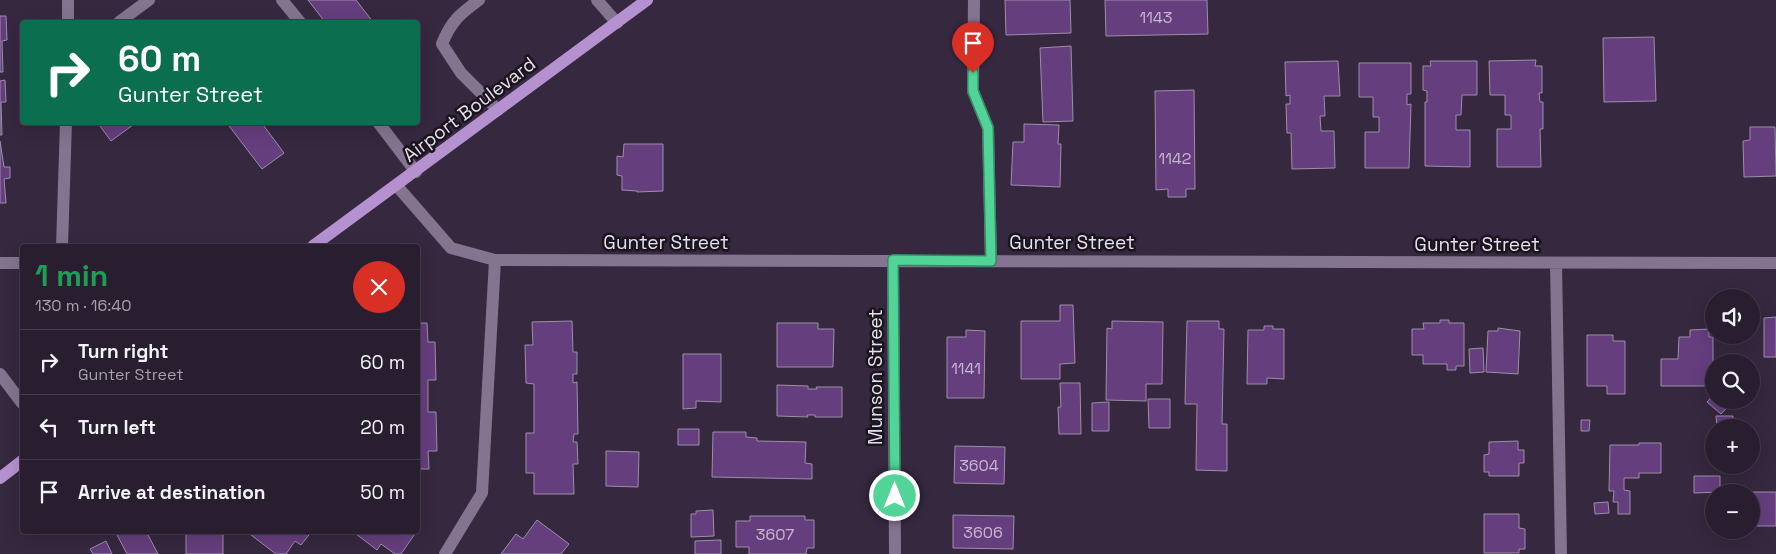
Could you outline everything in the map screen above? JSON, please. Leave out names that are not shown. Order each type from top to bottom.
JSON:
[{"type":"main road","name":"Airport Boulevard","points":[[316,244],[647,0]]},
{"type":"main road","points":[[0,478],[20,463]]},
{"type":"street","points":[[68,0],[68,20]]},
{"type":"street","points":[[122,20],[149,0]]},
{"type":"street","points":[[282,0],[298,20]]},
{"type":"street","points":[[480,0],[456,17],[447,29],[442,44],[461,73],[498,110]]},
{"type":"street","points":[[597,0],[617,23]]},
{"type":"street","points":[[974,0],[973,91],[988,128],[991,261]]},
{"type":"street","points":[[62,244],[66,125]]},
{"type":"street","points":[[380,125],[416,172]]},
{"type":"street","name":"Gunter Street","points":[[397,186],[451,248],[495,260],[1776,263]]},
{"type":"street","points":[[445,554],[482,493],[495,260]]},
{"type":"street","name":"Munson Street","points":[[893,260],[895,554]]},
{"type":"street","points":[[0,263],[20,263]]},
{"type":"street","points":[[1556,263],[1561,554]]},
{"type":"street","points":[[0,374],[20,399]]},
{"type":"building","points":[[308,0],[356,0],[371,20],[323,20]]},
{"type":"building","points":[[1005,0],[1070,0],[1071,33],[1006,35]]},
{"type":"building","points":[[1105,0],[1207,0],[1208,34],[1106,36]]},
{"type":"building","points":[[0,16],[6,16],[7,40],[2,41],[3,72],[0,72]]},
{"type":"building","points":[[1654,37],[1656,101],[1604,102],[1603,38]]},
{"type":"building","points":[[1071,46],[1073,121],[1043,122],[1040,48]]},
{"type":"building","points":[[1536,60],[1535,66],[1542,66],[1542,93],[1539,93],[1540,102],[1543,102],[1543,129],[1540,129],[1541,167],[1497,167],[1497,129],[1511,129],[1511,115],[1505,115],[1505,95],[1490,95],[1489,61]]},
{"type":"building","points":[[1338,61],[1340,96],[1324,96],[1325,116],[1320,116],[1321,131],[1334,131],[1335,168],[1292,169],[1291,133],[1287,133],[1286,104],[1290,104],[1290,95],[1286,96],[1285,62]]},
{"type":"building","points":[[1430,61],[1477,61],[1477,95],[1462,95],[1461,115],[1456,115],[1456,130],[1470,130],[1470,167],[1425,166],[1425,102],[1427,102],[1427,91],[1423,90],[1423,66],[1431,66]]},
{"type":"building","points":[[1359,63],[1411,63],[1411,94],[1407,94],[1407,105],[1411,104],[1409,168],[1365,168],[1365,132],[1379,132],[1379,117],[1373,117],[1373,97],[1359,97]]},
{"type":"building","points":[[5,80],[6,102],[1,102],[2,135],[0,135],[0,81]]},
{"type":"building","points":[[1194,90],[1195,189],[1186,189],[1186,197],[1168,197],[1168,189],[1156,190],[1155,91]]},
{"type":"building","points":[[1024,124],[1059,125],[1058,144],[1061,144],[1060,187],[1011,185],[1013,142],[1024,142]]},
{"type":"building","points":[[102,125],[133,125],[111,141],[100,126]]},
{"type":"building","points":[[228,125],[263,125],[284,153],[262,169]]},
{"type":"building","points":[[1750,127],[1775,127],[1776,176],[1744,177],[1743,141],[1750,140]]},
{"type":"building","points":[[0,141],[4,167],[10,167],[10,178],[4,179],[6,203],[0,203]]},
{"type":"building","points":[[624,144],[663,144],[663,191],[637,192],[622,190],[622,176],[617,175],[617,156],[623,157]]},
{"type":"building","points":[[1060,305],[1073,305],[1075,363],[1060,364],[1060,379],[1021,379],[1021,321],[1060,321]]},
{"type":"building","points":[[1776,317],[1776,357],[1764,357],[1764,318]]},
{"type":"building","points":[[1440,320],[1449,320],[1449,323],[1464,323],[1464,366],[1456,366],[1456,370],[1447,370],[1447,364],[1423,364],[1423,355],[1412,355],[1412,329],[1424,329],[1423,323],[1440,323]]},
{"type":"building","points":[[572,321],[573,352],[577,352],[577,374],[573,374],[573,383],[577,382],[578,434],[574,434],[573,442],[577,442],[578,464],[573,464],[574,494],[534,494],[534,473],[526,473],[526,433],[534,433],[534,384],[526,383],[525,345],[533,345],[532,322]]},
{"type":"building","points":[[1112,321],[1163,322],[1162,384],[1146,384],[1146,401],[1106,400],[1107,328],[1112,329]]},
{"type":"building","points":[[1187,321],[1219,321],[1219,329],[1224,329],[1222,424],[1227,424],[1227,471],[1196,470],[1197,404],[1185,404]]},
{"type":"building","points":[[420,323],[427,323],[428,342],[435,342],[436,380],[428,380],[428,412],[436,412],[437,451],[428,451],[429,469],[420,469]]},
{"type":"building","points":[[777,323],[818,323],[818,329],[834,329],[833,367],[777,367]]},
{"type":"building","points":[[1264,326],[1273,326],[1273,329],[1284,329],[1284,379],[1267,378],[1267,384],[1247,384],[1248,330],[1264,330]]},
{"type":"building","points":[[1498,328],[1520,331],[1518,374],[1486,372],[1488,331],[1498,331]]},
{"type":"building","points":[[1705,329],[1705,344],[1713,344],[1713,354],[1705,354],[1705,386],[1661,386],[1661,359],[1678,359],[1679,337],[1690,337],[1690,330]]},
{"type":"building","points":[[966,330],[985,331],[984,398],[947,398],[947,337],[966,337]]},
{"type":"building","points":[[1587,335],[1613,335],[1613,341],[1625,341],[1625,394],[1607,394],[1607,386],[1587,386]]},
{"type":"building","points":[[1483,348],[1484,372],[1470,373],[1469,349]]},
{"type":"building","points":[[683,354],[721,354],[721,402],[696,401],[696,408],[683,409]]},
{"type":"building","points":[[1060,383],[1080,383],[1081,434],[1059,434],[1058,407],[1061,407]]},
{"type":"building","points":[[777,385],[808,386],[808,389],[817,389],[816,387],[842,387],[842,417],[815,417],[815,415],[807,415],[808,417],[777,416]]},
{"type":"building","points":[[1148,399],[1170,399],[1170,428],[1149,428]]},
{"type":"building","points":[[1109,402],[1109,431],[1092,431],[1092,403]]},
{"type":"building","points":[[1715,409],[1726,409],[1721,414]]},
{"type":"building","points":[[1716,416],[1733,416],[1733,419],[1716,419]]},
{"type":"building","points":[[1581,420],[1590,420],[1589,431],[1581,431]]},
{"type":"building","points":[[678,429],[699,429],[699,445],[678,445]]},
{"type":"building","points":[[713,432],[746,432],[746,437],[757,438],[757,441],[806,442],[805,463],[812,464],[812,479],[712,477]]},
{"type":"building","points":[[1518,441],[1518,450],[1524,450],[1524,463],[1519,463],[1519,476],[1489,476],[1489,472],[1484,472],[1484,455],[1489,454],[1489,442]]},
{"type":"building","points":[[1639,443],[1661,443],[1661,473],[1639,473],[1639,478],[1624,478],[1624,490],[1630,491],[1630,514],[1618,514],[1618,502],[1613,502],[1614,491],[1609,491],[1610,445],[1639,445]]},
{"type":"building","points":[[955,446],[1005,447],[1004,484],[954,483]]},
{"type":"building","points":[[606,451],[639,452],[638,487],[606,486]]},
{"type":"building","points":[[1694,476],[1720,476],[1720,484],[1705,484],[1705,493],[1694,493]]},
{"type":"building","points":[[1760,492],[1776,492],[1776,526],[1760,526]]},
{"type":"building","points":[[1608,502],[1609,513],[1595,514],[1594,503]]},
{"type":"building","points":[[713,510],[714,536],[691,537],[691,514],[696,514],[696,511]]},
{"type":"building","points":[[1484,514],[1519,514],[1519,528],[1525,529],[1525,549],[1519,549],[1519,553],[1484,553]]},
{"type":"building","points":[[953,515],[1014,516],[1013,549],[953,548]]},
{"type":"building","points":[[750,516],[805,516],[805,520],[814,520],[814,548],[807,548],[806,554],[749,554],[749,547],[736,547],[736,521],[750,521]]},
{"type":"building","points":[[537,520],[569,544],[561,554],[501,554],[516,534],[523,539]]},
{"type":"building","points":[[117,534],[148,534],[158,554],[127,554]]},
{"type":"building","points":[[186,534],[223,534],[223,554],[186,554]]},
{"type":"building","points":[[310,534],[301,545],[295,541],[286,554],[276,554],[251,535]]},
{"type":"building","points":[[356,534],[415,534],[401,554],[395,554],[381,544],[377,550]]},
{"type":"building","points":[[721,540],[721,554],[695,554],[695,541]]},
{"type":"building","points":[[106,541],[112,554],[93,554],[90,549]]},
{"type":"route","points":[[895,496],[893,260],[991,261],[988,128],[973,91],[973,73]]}]
